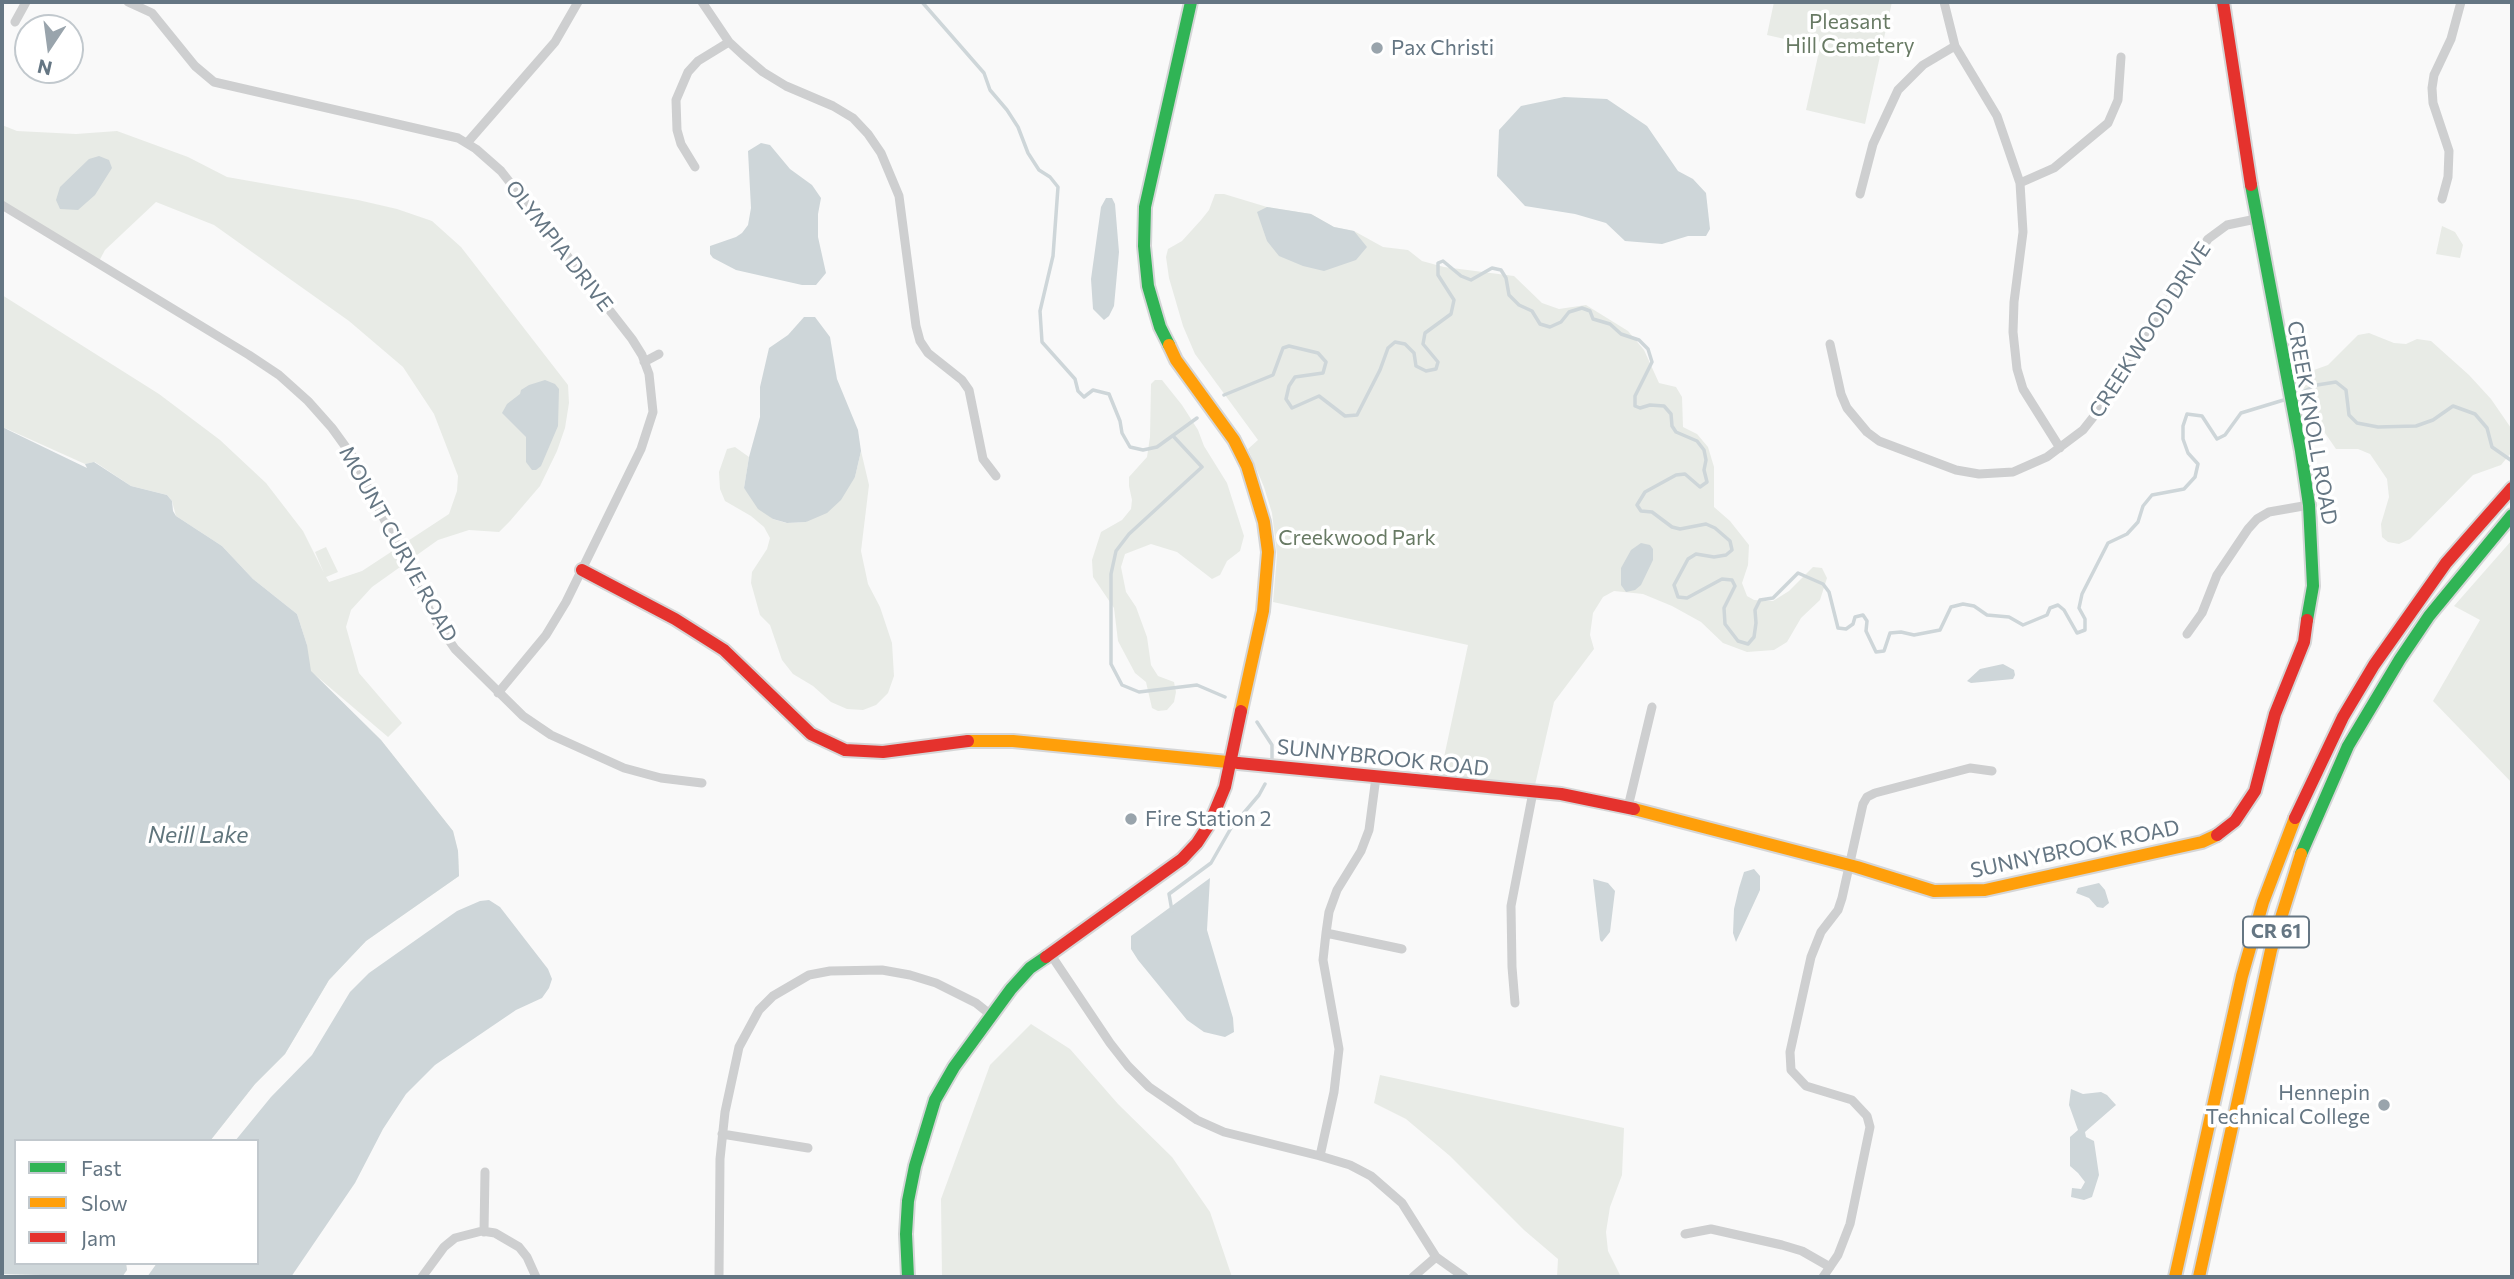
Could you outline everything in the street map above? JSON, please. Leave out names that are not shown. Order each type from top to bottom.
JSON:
[{"type":"street","name":"OLYMPIA DRIVE","points":[[128,2],[145,5],[195,66],[214,82],[458,138],[467,143],[501,171],[632,339],[644,362],[652,393],[653,412],[648,431],[582,570],[546,635],[498,694]]},
{"type":"street","points":[[467,143],[555,42],[578,2]]},
{"type":"street","points":[[702,2],[729,41],[764,72],[786,86],[833,106],[853,118],[881,153],[899,196],[920,341],[928,353],[962,380],[969,390],[983,459],[996,476]]},
{"type":"street","points":[[908,1277],[905,1234],[908,1201],[935,1100],[954,1067],[1024,975],[1049,952],[1182,859],[1210,823],[1225,787],[1263,611],[1268,552],[1264,522],[1247,466],[1234,440],[1177,360],[1160,327],[1149,286],[1144,246],[1145,207],[1149,184],[1191,2]]},
{"type":"street","points":[[1944,2],[1955,46],[1997,116],[2020,183],[2023,232],[2013,312],[2017,369],[2023,389],[2060,448]]},
{"type":"street","name":"CREEK KNOLL ROAD","points":[[2221,833],[2246,808],[2255,791],[2275,714],[2304,642],[2313,586],[2309,505],[2256,219],[2223,2]]},
{"type":"street","points":[[2442,199],[2448,177],[2449,151],[2433,103],[2432,88],[2434,75],[2451,39],[2460,2]]},
{"type":"street","points":[[695,167],[681,144],[677,130],[676,100],[688,72],[698,61],[729,41]]},
{"type":"street","points":[[1860,194],[1873,145],[1898,90],[1923,65],[1955,46]]},
{"type":"street","points":[[2020,183],[2054,168],[2108,123],[2118,100],[2121,57]]},
{"type":"street","name":"MOUNT CURVE ROAD","points":[[2,205],[249,355],[279,375],[308,401],[353,457],[433,617],[455,649],[523,716],[551,735],[624,768],[661,778],[702,783]]},
{"type":"street","name":"CREEKWOOD DRIVE","points":[[1830,344],[1841,394],[1847,408],[1867,432],[1879,440],[1935,463],[1979,474],[2013,472],[2031,466],[2083,430],[2096,415],[2208,239],[2227,225],[2256,219]]},
{"type":"street","points":[[644,362],[659,354]]},
{"type":"street","name":"CR 61","points":[[2175,1277],[2242,976],[2263,902],[2291,826],[2343,717],[2374,665],[2415,604],[2471,533],[2512,488]]},
{"type":"street","points":[[2187,634],[2202,613],[2217,575],[2257,519],[2269,512],[2309,505]]},
{"type":"street","name":"CR 61","points":[[2199,1277],[2271,950],[2305,841],[2348,746],[2380,690],[2429,615],[2512,514]]},
{"type":"street","name":"SUNNYBROOK ROAD","points":[[582,570],[675,619],[724,650],[811,734],[845,750],[883,752],[953,741],[983,740],[1584,797],[1850,865],[1934,891],[1985,890],[2202,842],[2221,833]]},
{"type":"street","points":[[1628,807],[1652,707]]},
{"type":"street","points":[[1823,1277],[1841,1249],[1850,1224],[1870,1127],[1867,1116],[1852,1100],[1805,1086],[1793,1073],[1789,1060],[1790,1052],[1811,957],[1821,932],[1838,910],[1863,804],[1867,797],[1970,768],[1992,771]]},
{"type":"street","points":[[1320,1156],[1334,1092],[1339,1049],[1323,960],[1329,912],[1337,890],[1361,850],[1369,830],[1376,776]]},
{"type":"street","points":[[1515,1003],[1511,906],[1533,792]]},
{"type":"street","points":[[1326,933],[1402,949]]},
{"type":"street","points":[[1049,952],[1128,1066],[1164,1099],[1197,1120],[1224,1132],[1320,1156],[1350,1165],[1371,1176],[1402,1203],[1436,1258],[1464,1277]]},
{"type":"street","points":[[719,1277],[722,1134],[738,1047],[759,1010],[773,996],[809,975],[856,969],[882,970],[910,975],[960,994],[991,1015]]},
{"type":"street","points":[[1783,1079],[1793,1073]]},
{"type":"street","points":[[722,1134],[808,1148]]},
{"type":"street","points":[[484,1232],[485,1172]]},
{"type":"street","points":[[1685,1234],[1711,1229],[1782,1245],[1802,1251],[1830,1267]]},
{"type":"street","points":[[422,1277],[443,1247],[468,1233],[484,1232],[508,1238],[519,1247],[536,1277]]},
{"type":"street","points":[[1413,1277],[1436,1258]]},
{"type":"green space","name":"Pleasant Hill Cemetery","points":[[1774,2],[1892,2],[1865,124],[1806,110],[1820,47],[1767,35]]},
{"type":"green space","name":"Neill Lake","points":[[2,125],[17,131],[76,134],[117,131],[188,157],[227,177],[358,200],[432,221],[461,247],[568,385],[569,403],[565,428],[557,451],[540,486],[499,532],[469,530],[438,540],[372,587],[351,610],[346,627],[359,673],[402,723],[388,737],[314,674],[381,740],[453,831],[458,851],[459,876],[366,941],[329,980],[285,1054],[255,1084],[212,1139],[14,1139],[14,1265],[126,1265],[127,1270],[122,1277],[2,1274],[2,295],[159,394],[220,440],[266,483],[303,531],[324,573],[315,552],[326,547],[338,572],[326,577],[329,582],[362,571],[449,514],[457,491],[458,476],[434,414],[403,367],[349,321],[214,225],[156,202],[105,250],[98,263],[2,205]],"holes":[[[5,428],[85,464],[95,462],[131,486],[167,495],[172,501],[176,516],[222,546],[253,579],[297,614],[307,645]]]},
{"type":"green space","name":"Creekwood Park","points":[[1215,194],[1224,194],[1267,207],[1311,214],[1334,227],[1354,231],[1383,247],[1408,250],[1422,261],[1444,267],[1514,276],[1542,303],[1559,309],[1586,305],[1628,331],[1644,350],[1659,383],[1676,387],[1682,397],[1683,427],[1697,434],[1708,447],[1714,467],[1714,507],[1730,521],[1749,545],[1748,565],[1742,583],[1747,596],[1754,600],[1773,601],[1789,591],[1813,567],[1822,568],[1827,578],[1820,600],[1801,618],[1787,642],[1774,650],[1747,652],[1723,643],[1701,622],[1672,606],[1643,594],[1614,591],[1603,597],[1593,613],[1590,635],[1594,649],[1554,702],[1535,785],[1440,776],[1468,645],[1273,602],[1277,555],[1272,513],[1248,449],[1258,440],[1195,354],[1183,326],[1169,278],[1166,257],[1168,249],[1182,241],[1209,210]]},
{"type":"green space","points":[[2442,226],[2455,232],[2463,245],[2460,258],[2436,254]]},
{"type":"green space","points":[[2369,333],[2394,343],[2406,344],[2417,339],[2431,341],[2469,375],[2491,399],[2511,428],[2511,453],[2501,465],[2473,475],[2410,539],[2399,544],[2388,542],[2382,537],[2381,524],[2389,497],[2387,479],[2370,454],[2358,449],[2336,449],[2303,401],[2304,380],[2311,371],[2328,365],[2358,335]]},
{"type":"green space","points":[[1155,380],[1162,380],[1198,430],[1204,446],[1227,483],[1244,536],[1240,551],[1227,561],[1220,575],[1212,579],[1177,552],[1151,544],[1125,554],[1121,567],[1126,592],[1136,607],[1147,637],[1151,665],[1158,676],[1174,682],[1174,702],[1167,710],[1158,711],[1152,708],[1146,682],[1135,673],[1118,641],[1114,608],[1093,577],[1092,560],[1101,532],[1122,520],[1131,509],[1129,477],[1147,457],[1151,384]]},
{"type":"green space","points":[[735,447],[749,457],[744,488],[773,519],[786,523],[806,522],[855,477],[861,451],[869,485],[861,551],[868,584],[880,607],[892,643],[894,676],[888,693],[876,705],[863,710],[847,709],[831,702],[813,686],[793,674],[782,660],[770,625],[760,615],[751,583],[752,572],[767,549],[770,538],[764,527],[751,516],[725,501],[720,489],[719,472],[727,449]]},
{"type":"green space","points":[[2512,540],[2512,783],[2433,701],[2480,620],[2454,606]]},
{"type":"green space","points":[[1031,1024],[1070,1049],[1118,1104],[1172,1157],[1210,1212],[1232,1277],[942,1277],[941,1199],[990,1065]]},
{"type":"green space","points":[[1380,1075],[1624,1128],[1622,1175],[1610,1207],[1606,1232],[1608,1251],[1621,1277],[1557,1277],[1558,1259],[1524,1230],[1450,1156],[1406,1119],[1374,1103]]},
{"type":"water","points":[[1564,97],[1607,99],[1647,126],[1678,171],[1693,179],[1706,193],[1710,229],[1706,236],[1688,236],[1662,244],[1625,241],[1606,223],[1575,214],[1525,206],[1497,176],[1499,130],[1521,106]]},
{"type":"water","points":[[761,143],[770,145],[790,169],[812,185],[821,198],[818,237],[826,273],[816,285],[802,285],[736,270],[710,254],[710,246],[736,237],[748,225],[751,208],[748,151]]},
{"type":"water","points":[[99,156],[109,160],[112,168],[95,195],[78,210],[60,209],[56,200],[60,187],[89,159]]},
{"type":"water","points":[[1106,198],[1112,198],[1115,204],[1119,252],[1114,306],[1104,320],[1093,309],[1091,279],[1101,207]]},
{"type":"water","points":[[1267,207],[1311,214],[1334,227],[1354,231],[1367,247],[1356,260],[1324,271],[1303,266],[1279,256],[1267,241],[1257,212]]},
{"type":"water","points":[[804,317],[815,317],[830,337],[837,379],[858,430],[861,451],[855,477],[841,500],[827,513],[806,522],[787,523],[773,519],[758,509],[744,488],[760,417],[760,387],[769,348],[788,335]]},
{"type":"water","points":[[545,380],[559,389],[558,426],[541,466],[532,470],[526,462],[526,437],[502,413],[521,390]]},
{"type":"water","name":"Neill Lake","points":[[2,427],[87,468],[85,464],[94,462],[131,486],[167,495],[172,501],[176,516],[222,546],[253,579],[297,614],[307,645],[311,671],[381,740],[453,831],[458,851],[459,876],[366,941],[329,980],[285,1054],[255,1084],[212,1139],[14,1139],[14,1265],[126,1265],[127,1270],[122,1277],[2,1274]]},
{"type":"water","points":[[1641,543],[1650,545],[1653,549],[1653,560],[1641,585],[1626,592],[1621,585],[1621,568],[1631,550]]},
{"type":"water","points":[[2003,664],[2014,670],[2013,679],[1971,683],[1967,681],[1980,669]]},
{"type":"water","points":[[1754,869],[1760,876],[1760,890],[1736,942],[1733,933],[1734,909],[1739,888],[1744,872]]},
{"type":"water","points":[[1210,878],[1207,930],[1233,1018],[1234,1032],[1225,1037],[1204,1032],[1187,1020],[1131,949],[1131,936]]},
{"type":"water","points":[[1593,879],[1608,883],[1615,891],[1610,932],[1602,942],[1600,940]]},
{"type":"water","points":[[2099,883],[2105,890],[2109,903],[2103,908],[2076,893],[2078,888]]},
{"type":"water","points":[[489,900],[500,907],[548,969],[552,979],[542,998],[516,1010],[435,1065],[406,1094],[383,1129],[355,1183],[291,1277],[147,1277],[156,1265],[259,1265],[259,1139],[237,1139],[271,1097],[312,1055],[350,992],[369,973],[457,911]]},
{"type":"water","points":[[2071,1089],[2083,1094],[2101,1092],[2116,1105],[2085,1132],[2086,1137],[2094,1141],[2099,1175],[2092,1197],[2084,1200],[2071,1197],[2072,1188],[2081,1189],[2085,1182],[2070,1166],[2070,1137],[2078,1130],[2069,1105]]},
{"type":"waterway","points":[[922,2],[984,73],[990,90],[1018,127],[1028,153],[1039,170],[1050,177],[1058,187],[1053,256],[1040,311],[1042,342],[1075,379],[1078,391],[1084,397],[1093,390],[1109,394],[1122,433],[1130,447],[1143,450],[1157,447],[1197,418]]},
{"type":"waterway","points":[[1224,395],[1273,375],[1283,348],[1289,346],[1318,353],[1326,362],[1323,373],[1295,377],[1289,386],[1286,399],[1292,408],[1319,396],[1345,416],[1357,415],[1388,348],[1395,342],[1405,344],[1414,353],[1416,366],[1426,371],[1436,369],[1438,362],[1423,344],[1425,333],[1451,314],[1454,300],[1438,275],[1438,263],[1443,261],[1461,276],[1471,280],[1492,268],[1501,270],[1506,278],[1509,295],[1519,305],[1532,311],[1540,324],[1550,327],[1561,322],[1569,312],[1582,308],[1590,311],[1593,319],[1610,324],[1621,334],[1639,340],[1648,349],[1652,362],[1635,396],[1635,406],[1664,406],[1671,414],[1672,426],[1676,432],[1697,441],[1704,450],[1707,482],[1700,487],[1685,474],[1676,475],[1645,492],[1637,505],[1641,511],[1652,512],[1672,527],[1680,529],[1706,524],[1730,541],[1732,550],[1726,555],[1714,557],[1696,554],[1688,559],[1674,585],[1678,597],[1687,598],[1722,579],[1732,580],[1735,586],[1724,608],[1725,624],[1738,641],[1748,644],[1754,637],[1755,610],[1760,600],[1773,598],[1798,573],[1823,584],[1829,592],[1838,628],[1846,629],[1853,624],[1855,617],[1863,615],[1867,621],[1866,631],[1876,652],[1884,651],[1890,633],[1914,635],[1940,630],[1951,607],[1963,604],[1974,606],[1987,615],[2009,617],[2023,625],[2047,615],[2050,608],[2058,605],[2064,610],[2077,633],[2085,630],[2085,619],[2079,608],[2082,594],[2108,543],[2127,534],[2138,522],[2143,506],[2152,495],[2184,489],[2195,477],[2198,464],[2188,453],[2183,439],[2187,414],[2202,416],[2217,439],[2225,435],[2241,413],[2287,399]]},
{"type":"waterway","points":[[2294,396],[2317,385],[2336,382],[2346,390],[2349,415],[2357,423],[2378,427],[2416,426],[2433,420],[2453,406],[2475,414],[2487,428],[2492,447],[2512,461]]},
{"type":"waterway","points":[[1174,437],[1202,467],[1129,534],[1116,551],[1111,574],[1111,664],[1122,685],[1139,692],[1197,685],[1225,697]]},
{"type":"waterway","points":[[1257,722],[1272,745],[1272,758]]},
{"type":"waterway","points":[[1172,911],[1169,894],[1211,863],[1231,828],[1265,784]]},
{"type":"traffic: fast","points":[[1169,345],[1160,327],[1148,286],[1144,246],[1145,207],[1191,2]]},
{"type":"traffic: fast","points":[[2251,185],[2309,505],[2313,586],[2307,620]]},
{"type":"traffic: fast","points":[[2301,854],[2348,746],[2400,659],[2429,616],[2512,515]]},
{"type":"traffic: fast","points":[[908,1277],[908,1201],[915,1166],[935,1100],[954,1067],[1011,989],[1030,968],[1046,957]]},
{"type":"traffic: slow","points":[[1169,345],[1176,360],[1234,440],[1247,466],[1264,522],[1268,552],[1263,611],[1241,711]]},
{"type":"traffic: slow","points":[[968,741],[1013,741],[1238,763]]},
{"type":"traffic: slow","points":[[1634,809],[1857,867],[1934,891],[1985,890],[2202,842],[2217,835]]},
{"type":"traffic: slow","points":[[2175,1277],[2242,976],[2263,902],[2295,818]]},
{"type":"traffic: slow","points":[[2199,1277],[2271,950],[2301,854]]},
{"type":"traffic: jam","points":[[2223,2],[2251,185]]},
{"type":"traffic: jam","points":[[2295,818],[2343,717],[2374,665],[2446,563],[2512,488]]},
{"type":"traffic: jam","points":[[582,570],[675,619],[724,650],[811,734],[845,750],[883,752],[968,741]]},
{"type":"traffic: jam","points":[[2217,835],[2235,821],[2255,791],[2275,714],[2304,642],[2307,620]]},
{"type":"traffic: jam","points":[[1046,957],[1182,859],[1197,843],[1210,823],[1225,787],[1241,711]]},
{"type":"traffic: jam","points":[[1238,763],[1561,794],[1634,809]]},
{"type":"place","name":"Pax Christi","points":[[1377,48]]},
{"type":"place","name":"Fire Station 2","points":[[1131,819]]},
{"type":"place","name":"Hennepin Technical College","points":[[2384,1105]]}]
